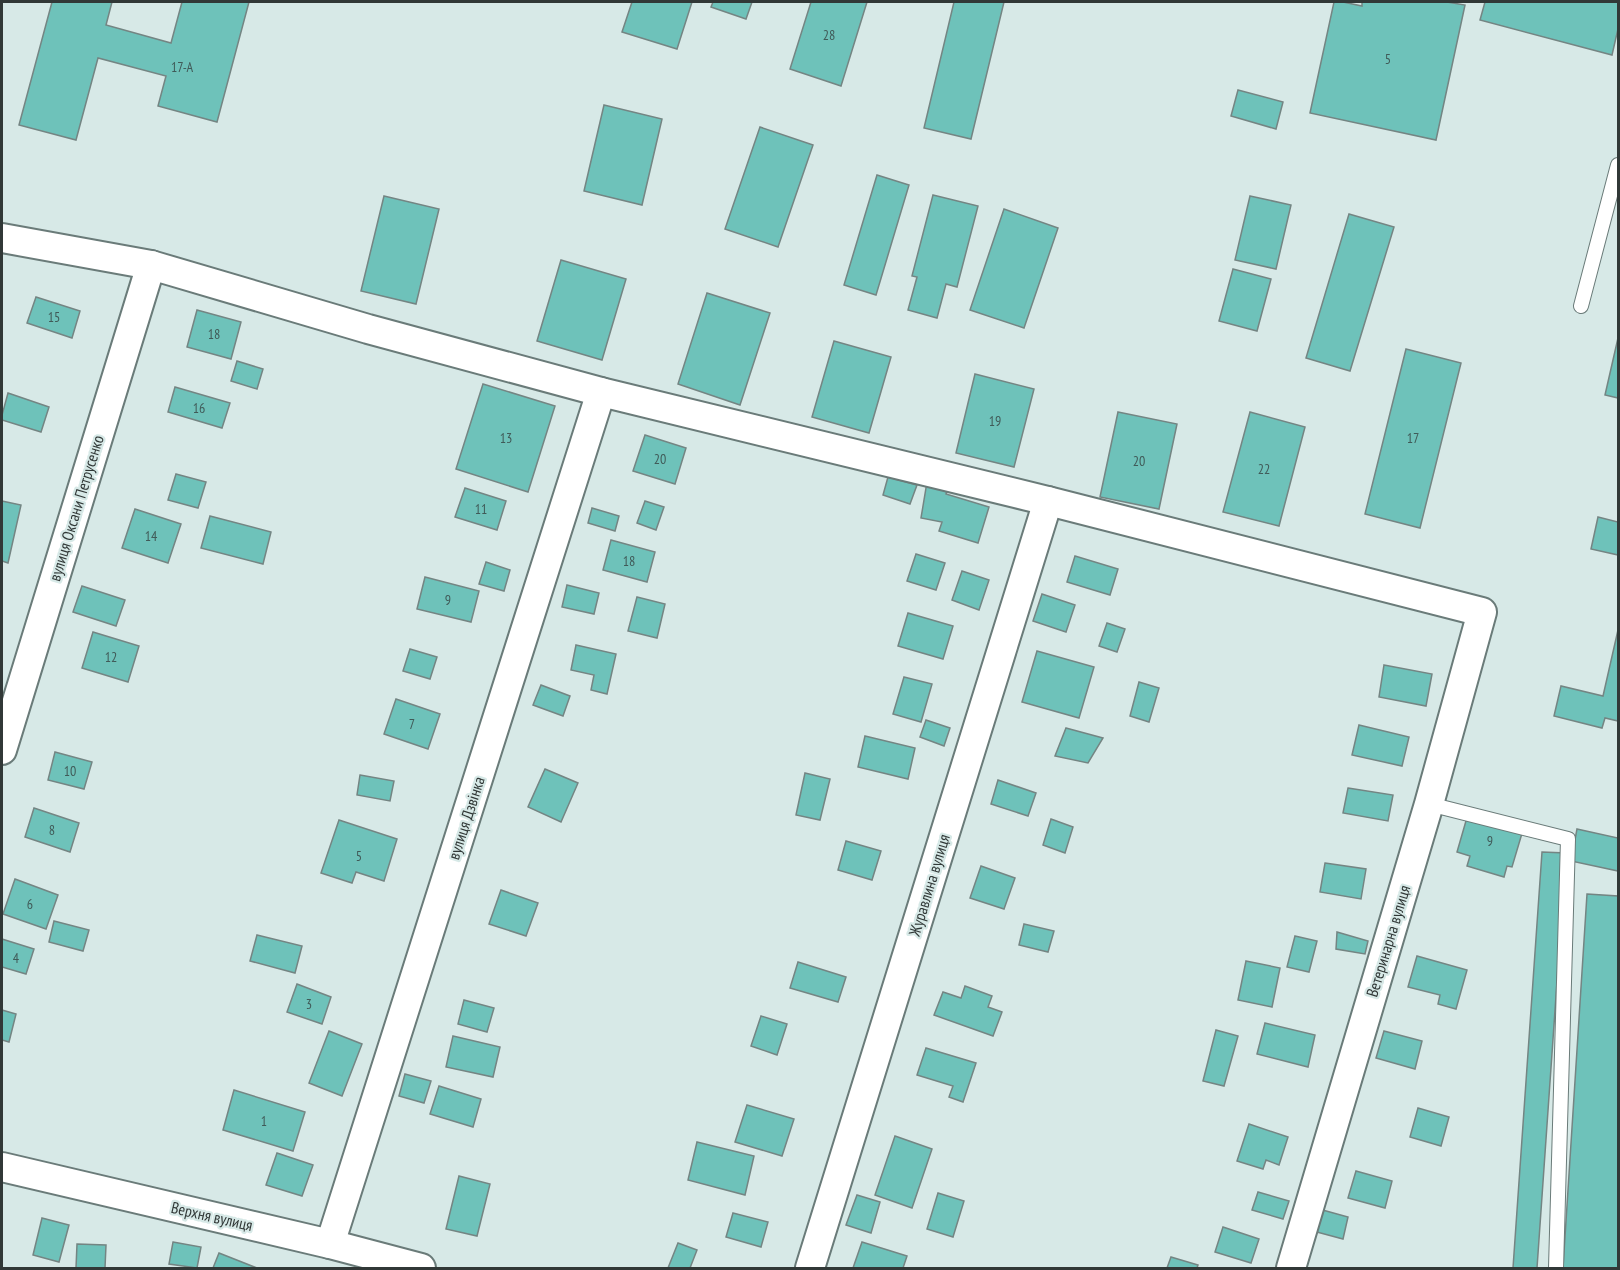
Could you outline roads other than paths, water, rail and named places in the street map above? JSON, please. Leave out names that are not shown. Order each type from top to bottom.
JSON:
[{"type":"street","points":[[2,238],[151,266],[601,393],[1048,501]]},
{"type":"street","name":"вулиця Оксани Петрусенко","points":[[2,750],[151,266]]},
{"type":"street","name":"вулиця Дзвінка","points":[[330,1244],[601,393]]},
{"type":"street","name":"Ветеринарна вулиця","points":[[1048,501],[1482,612],[1429,804],[1291,1269]]},
{"type":"street","name":"Журавлина вулиця","points":[[810,1269],[1048,501]]},
{"type":"street","name":"Верхня вулиця","points":[[2,1167],[330,1244],[421,1269]]},
{"type":"lane","points":[[1581,306],[1618,165]]},
{"type":"lane","points":[[1429,804],[1568,839],[1556,1269]]}]
